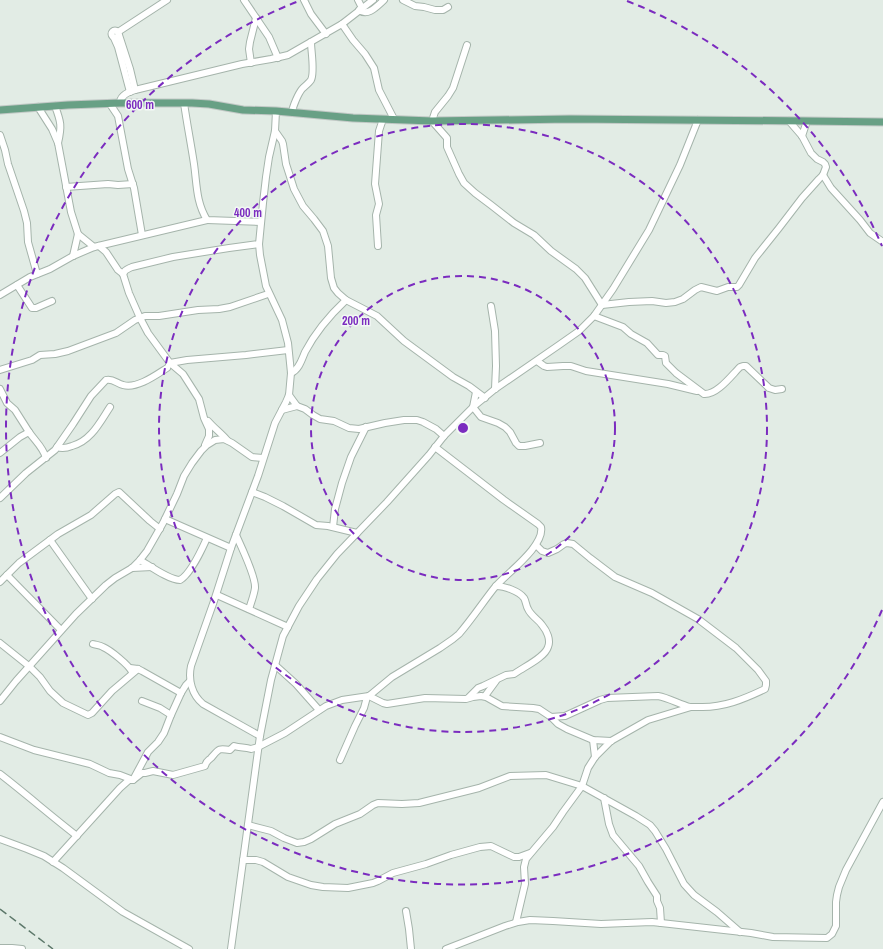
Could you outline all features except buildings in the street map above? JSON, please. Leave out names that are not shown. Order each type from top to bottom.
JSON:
[{"type":"main road","points":[[0,110],[121,103],[184,103],[209,104],[243,110],[383,119],[807,120],[883,122]]},
{"type":"street","points":[[133,91],[118,47],[117,35],[167,0]]},
{"type":"street","points":[[244,0],[273,44],[278,58]]},
{"type":"street","points":[[304,0],[311,14],[326,34]]},
{"type":"street","points":[[358,0],[361,12],[364,13],[371,11],[384,0]]},
{"type":"street","points":[[118,116],[121,103],[120,99],[133,91],[288,55],[342,24],[373,0]]},
{"type":"street","points":[[403,0],[414,6],[435,10],[443,10],[448,7]]},
{"type":"street","points":[[251,63],[249,50],[256,18]]},
{"type":"street","points":[[342,24],[374,68],[379,90],[394,119]]},
{"type":"street","points":[[292,112],[293,106],[302,89],[308,84],[312,77],[313,68],[311,42]]},
{"type":"street","points":[[467,45],[453,88],[435,112],[432,120],[447,138],[447,147],[459,174],[469,188],[539,239],[551,251],[576,269],[585,278],[602,305]]},
{"type":"street","points":[[184,103],[197,195],[202,212],[207,220]]},
{"type":"street","points":[[110,104],[118,116],[128,169],[133,184],[142,235]]},
{"type":"street","points":[[55,106],[61,127],[58,143]]},
{"type":"street","points":[[38,108],[52,129],[58,143],[71,212],[78,234],[73,256]]},
{"type":"street","points":[[260,736],[198,700],[195,696],[190,681],[190,666],[217,595],[231,548],[252,492],[275,423],[289,395],[291,373],[288,343],[282,320],[268,294],[259,244],[268,164],[275,132],[276,111]]},
{"type":"street","points":[[378,246],[376,215],[379,204],[375,184],[379,131],[383,119]]},
{"type":"street","points":[[231,949],[260,736],[275,665],[283,636],[299,606],[317,579],[337,554],[387,502],[444,436],[473,407],[494,389],[579,331],[594,316],[613,289],[649,230],[680,165],[698,120]]},
{"type":"street","points":[[802,136],[807,120]]},
{"type":"street","points":[[602,305],[652,301],[666,303],[675,302],[684,299],[701,287],[717,291],[731,286],[737,287],[741,283],[754,258],[802,198],[823,175],[826,167],[823,162],[817,160],[811,153],[802,136],[789,121]]},
{"type":"street","points":[[275,132],[282,141],[286,164],[294,189],[303,206],[323,231],[328,246],[332,283],[338,293],[346,300],[377,316],[404,341],[452,377],[469,386],[485,398]]},
{"type":"street","points":[[0,135],[24,211],[27,223],[28,242],[37,274]]},
{"type":"street","points":[[823,175],[831,188],[870,233],[883,242]]},
{"type":"street","points":[[66,187],[95,184],[133,184]]},
{"type":"street","points":[[0,295],[30,277],[50,269],[73,256],[96,246],[207,220],[261,222]]},
{"type":"street","points":[[78,234],[106,252],[118,270],[124,274]]},
{"type":"street","points":[[205,447],[210,432],[205,422],[199,398],[183,374],[168,366],[148,333],[129,293],[124,271],[132,267],[173,257],[259,244]]},
{"type":"street","points":[[17,285],[32,308],[36,308],[52,301]]},
{"type":"street","points":[[0,369],[32,360],[40,355],[68,351],[116,333],[145,316],[159,316],[198,310],[219,309],[268,294]]},
{"type":"street","points":[[291,373],[294,372],[298,366],[324,322],[346,300]]},
{"type":"street","points":[[491,306],[495,330],[496,366],[494,389]]},
{"type":"street","points":[[594,316],[621,326],[631,334],[647,343],[658,355],[665,356],[666,363],[676,373],[704,394],[707,395],[718,388],[740,367],[743,366],[746,366],[769,388],[775,390],[782,389]]},
{"type":"street","points":[[0,498],[26,473],[46,458],[56,448],[91,396],[106,380],[112,379],[124,386],[135,385],[152,378],[168,366],[187,360],[288,350]]},
{"type":"street","points":[[536,361],[547,367],[571,366],[586,371],[668,384],[699,391]]},
{"type":"street","points":[[0,389],[8,403],[15,410],[29,432],[43,449],[46,458]]},
{"type":"street","points":[[473,407],[476,392]]},
{"type":"street","points":[[289,395],[297,406],[305,409],[320,419],[334,421],[349,428],[358,429],[404,420],[417,420],[436,429],[444,436]]},
{"type":"street","points":[[282,410],[297,406]]},
{"type":"street","points":[[43,449],[66,448],[83,441],[94,432],[110,407]]},
{"type":"street","points":[[473,407],[481,416],[505,427],[519,446],[540,444]]},
{"type":"street","points":[[203,415],[227,440],[252,457],[263,458]]},
{"type":"street","points":[[333,527],[335,509],[342,483],[351,457],[366,427]]},
{"type":"street","points":[[0,453],[20,437],[29,432]]},
{"type":"street","points":[[0,701],[76,614],[106,585],[132,568],[140,560],[160,529],[184,476],[192,463],[210,443],[215,440],[227,440]]},
{"type":"street","points":[[54,862],[120,788],[129,780],[133,780],[142,773],[153,771],[173,775],[205,766],[206,762],[218,750],[230,750],[234,746],[251,749],[258,747],[285,733],[326,706],[342,700],[368,696],[399,673],[453,639],[467,624],[500,584],[528,555],[536,545],[542,532],[541,527],[435,447]]},
{"type":"street","points":[[0,582],[20,563],[50,540],[91,515],[119,492],[160,529]]},
{"type":"street","points":[[252,492],[283,506],[316,525],[333,527],[357,533]]},
{"type":"street","points":[[165,519],[231,548]]},
{"type":"street","points":[[236,535],[255,582],[255,589],[249,609]]},
{"type":"street","points":[[140,560],[174,579],[183,579],[200,554],[207,538]]},
{"type":"street","points":[[50,540],[92,599]]},
{"type":"street","points":[[243,860],[256,860],[263,862],[288,877],[311,885],[348,888],[378,881],[393,872],[426,864],[480,847],[490,846],[514,857],[519,857],[530,853],[537,848],[582,786],[588,768],[611,741],[648,720],[691,707],[717,706],[741,700],[765,689],[766,681],[758,670],[736,648],[698,619],[652,593],[616,577],[573,544],[564,544],[558,549],[548,553],[542,551],[536,545]]},
{"type":"street","points":[[132,568],[152,567]]},
{"type":"street","points":[[7,575],[61,630]]},
{"type":"street","points":[[467,698],[478,688],[506,675],[514,674],[541,656],[546,650],[550,640],[542,624],[532,616],[523,597],[500,584]]},
{"type":"street","points":[[217,595],[288,627]]},
{"type":"street","points":[[0,643],[30,667],[40,677],[50,691],[63,703],[88,715],[92,713],[131,671],[138,669],[181,693]]},
{"type":"street","points":[[93,644],[109,650],[131,671]]},
{"type":"street","points":[[275,665],[296,684],[319,710]]},
{"type":"street","points":[[485,696],[497,680]]},
{"type":"street","points":[[133,780],[148,752],[158,742],[164,733],[181,693],[190,681]]},
{"type":"street","points":[[368,696],[387,704],[426,698],[467,698],[485,696],[502,706],[539,709],[567,729],[593,740],[611,741]]},
{"type":"street","points":[[340,760],[368,696]]},
{"type":"street","points":[[552,717],[565,716],[600,700],[611,698],[658,696],[691,707]]},
{"type":"street","points":[[142,701],[171,714]]},
{"type":"street","points":[[0,737],[39,752],[90,764],[109,773],[133,780]]},
{"type":"street","points":[[593,740],[595,758]]},
{"type":"street","points":[[0,774],[77,836]]},
{"type":"street","points":[[248,825],[270,831],[297,843],[304,842],[335,824],[356,816],[378,803],[419,803],[479,788],[510,776],[546,775],[582,786],[650,825],[666,849],[684,884],[694,895],[740,932]]},
{"type":"street","points":[[604,798],[609,824],[613,835],[639,866],[657,896],[657,901],[660,908],[661,923]]},
{"type":"street","points":[[446,949],[516,922],[536,920],[601,924],[652,922],[773,937],[827,938],[832,934],[836,926],[836,902],[839,887],[850,863],[883,802]]},
{"type":"street","points":[[0,839],[44,856],[123,912],[190,949]]},
{"type":"street","points":[[516,922],[524,893],[524,863],[530,853]]},
{"type":"street","points":[[406,911],[411,949]]},
{"type":"street","points":[[0,948],[22,949]]},
{"type":"railway","points":[[0,909],[53,949]]}]
